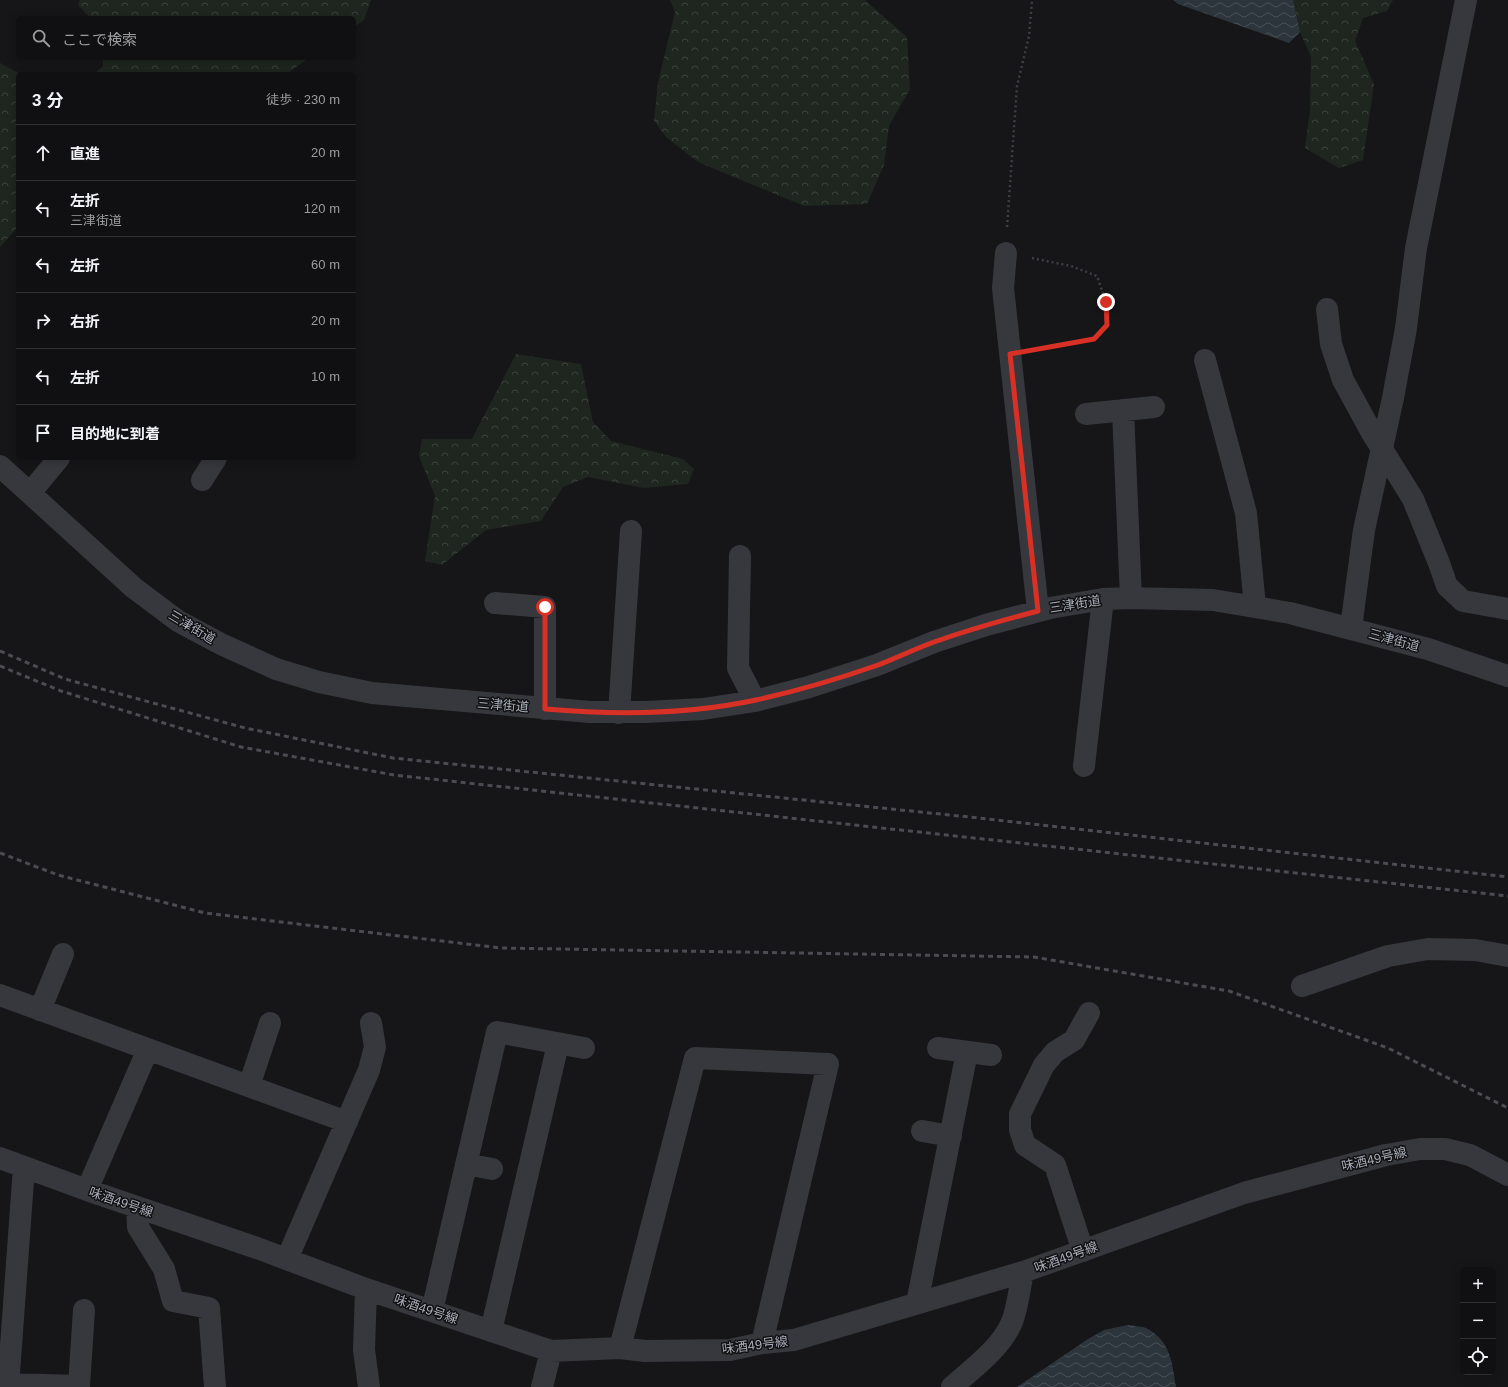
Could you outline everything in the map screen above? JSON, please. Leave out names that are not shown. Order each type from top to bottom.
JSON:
[{"type":"street","points":[[1350,628],[1364,530],[1393,398],[1406,328],[1416,248],[1466,0]]},
{"type":"street","points":[[1006,253],[1003,288],[1038,611]]},
{"type":"street","points":[[1327,309],[1331,344],[1343,380],[1412,499],[1447,586],[1463,601],[1508,609]]},
{"type":"street","points":[[1205,360],[1246,513],[1255,606]]},
{"type":"street","points":[[1086,414],[1154,407]]},
{"type":"street","points":[[1123,410],[1131,598]]},
{"type":"street","points":[[30,493],[57,460]]},
{"type":"street","points":[[202,480],[215,460]]},
{"type":"street","name":"三津街道","points":[[0,466],[134,588],[178,621],[221,644],[276,669],[319,682],[372,693],[590,712],[620,713],[703,709],[755,700],[808,687],[877,665],[949,637],[1038,611],[1103,599],[1131,598],[1212,600],[1290,612],[1428,649],[1508,676]]},
{"type":"street","points":[[620,713],[631,531]]},
{"type":"street","points":[[740,556],[738,668],[755,700]]},
{"type":"street","points":[[1084,766],[1103,599]]},
{"type":"street","points":[[496,603],[545,607],[545,709]]},
{"type":"street","points":[[1302,986],[1388,956],[1428,948],[1475,950],[1508,956]]},
{"type":"street","points":[[40,1010],[63,954]]},
{"type":"street","points":[[0,995],[347,1122]]},
{"type":"street","points":[[1083,1251],[1055,1165],[1025,1145],[1020,1130],[1020,1114],[1044,1065],[1055,1052],[1074,1040],[1089,1013]]},
{"type":"street","points":[[249,1086],[270,1023]]},
{"type":"street","points":[[287,1260],[368,1070],[375,1047],[371,1023]]},
{"type":"street","points":[[432,1311],[497,1032],[584,1048]]},
{"type":"street","points":[[491,1331],[558,1044]]},
{"type":"street","points":[[938,1048],[991,1055]]},
{"type":"street","points":[[88,1190],[148,1049]]},
{"type":"street","points":[[917,1303],[967,1052]]},
{"type":"street","points":[[620,1348],[695,1058],[828,1064],[762,1343]]},
{"type":"street","points":[[922,1130],[951,1136]]},
{"type":"street","name":"味酒49号線","points":[[0,1158],[366,1289],[552,1351],[620,1348],[645,1351],[730,1350],[762,1343],[794,1340],[1023,1272],[1244,1193],[1386,1155],[1420,1148],[1445,1149],[1470,1154],[1508,1174]]},
{"type":"street","points":[[466,1164],[492,1169]]},
{"type":"street","points":[[24,1167],[8,1385],[79,1386],[84,1310]]},
{"type":"street","points":[[137,1208],[138,1228],[164,1269],[173,1302],[209,1308],[215,1387]]},
{"type":"street","points":[[952,1387],[990,1353],[1006,1333],[1012,1323],[1023,1272]]},
{"type":"street","points":[[366,1289],[364,1350],[369,1387]]},
{"type":"street","points":[[542,1387],[552,1351]]},
{"type":"path","points":[[1010,354],[1094,339],[1107,325],[1106,302],[1097,276],[1071,266],[1006,253],[1017,86],[1029,36],[1032,0]]},
{"type":"green space","points":[[80,0],[371,0],[364,20],[356,26],[356,16],[88,16],[78,5]]},
{"type":"green space","points":[[670,0],[865,0],[907,37],[910,89],[889,126],[884,165],[867,204],[804,206],[698,162],[666,137],[654,121],[658,82],[675,12]]},
{"type":"green space","points":[[1293,0],[1393,0],[1387,11],[1363,18],[1355,41],[1374,84],[1363,160],[1339,168],[1305,148],[1310,110],[1311,57],[1300,32]]},
{"type":"green space","points":[[103,60],[306,60],[289,72],[96,72],[103,66]]},
{"type":"green space","points":[[0,63],[16,72],[16,229],[0,247]]},
{"type":"green space","points":[[516,354],[581,364],[593,422],[611,441],[683,459],[694,469],[688,484],[644,488],[588,477],[563,487],[541,521],[486,530],[442,565],[425,561],[435,496],[419,456],[422,439],[472,439]]},
{"type":"water","points":[[1173,0],[1293,0],[1300,32],[1289,43],[1178,4]]},
{"type":"water","points":[[1128,1325],[1146,1328],[1161,1339],[1169,1353],[1176,1387],[1017,1387],[1088,1339],[1104,1330]]},
{"type":"railway","points":[[0,651],[65,679],[245,728],[393,758],[969,817],[1508,877]]},
{"type":"railway","points":[[0,666],[61,691],[241,747],[394,775],[1508,896]]},
{"type":"railway","points":[[0,853],[58,875],[205,913],[501,948],[1034,957],[1229,991],[1388,1048],[1508,1108]]},
{"type":"route","points":[[545,607],[545,709],[620,713],[703,709],[755,700],[808,687],[877,665],[934,642],[986,625],[1038,611],[1010,354],[1094,339],[1107,325],[1106,302]]}]
